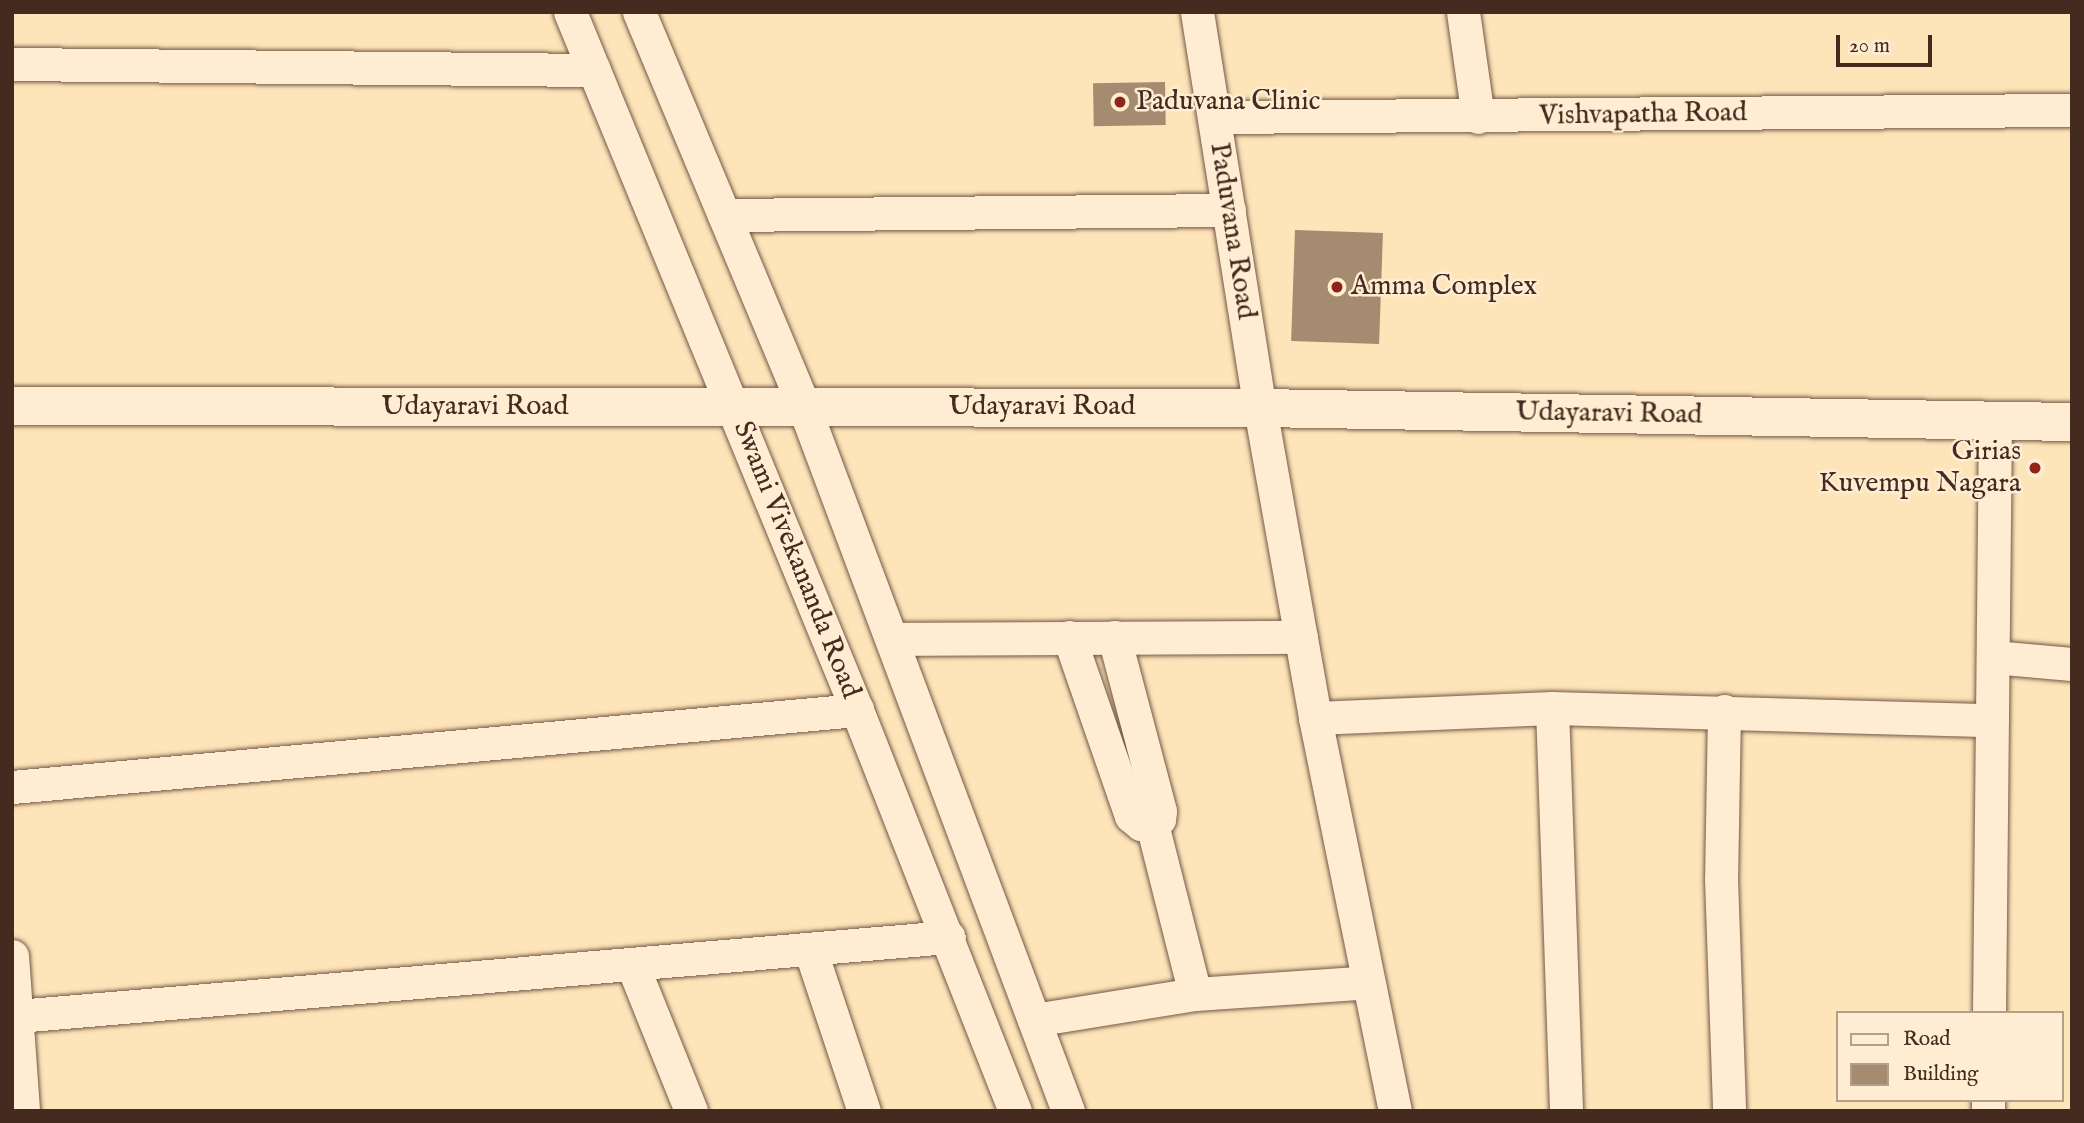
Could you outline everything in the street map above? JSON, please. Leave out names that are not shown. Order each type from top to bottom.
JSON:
[{"type":"street","name":"Swami Vivekananda Road","points":[[570,12],[949,937],[1015,1111]]},
{"type":"street","points":[[639,12],[804,407],[1068,1111]]},
{"type":"street","name":"Paduvana Road","points":[[1197,12],[1260,408],[1315,718],[1395,1111]]},
{"type":"street","points":[[1463,12],[1478,117]]},
{"type":"street","points":[[12,64],[594,70]]},
{"type":"street","name":"Vishvapatha Road","points":[[1214,117],[1478,117],[2072,110]]},
{"type":"street","points":[[724,215],[1229,211]]},
{"type":"street","name":"Udayaravi Road","points":[[12,406],[1260,408],[2072,422]]},
{"type":"street","points":[[1989,1011],[1995,421]]},
{"type":"street","points":[[1069,638],[1131,816],[1141,824],[1152,824],[1158,819],[1160,811],[1114,637]]},
{"type":"street","points":[[892,639],[1301,637]]},
{"type":"street","points":[[1993,657],[2072,664]]},
{"type":"street","points":[[1315,718],[1552,708],[1992,720]]},
{"type":"street","points":[[1552,708],[1566,1111]]},
{"type":"street","points":[[12,787],[857,710]]},
{"type":"street","points":[[1724,711],[1721,878],[1730,1111]]},
{"type":"street","points":[[1152,824],[1195,994]]},
{"type":"street","points":[[17,1016],[949,937]]},
{"type":"street","points":[[810,949],[864,1111]]},
{"type":"street","points":[[12,956],[23,1111]]},
{"type":"street","points":[[632,964],[691,1111]]},
{"type":"street","points":[[1034,1020],[1195,994],[1368,982]]},
{"type":"building","points":[[1165,82],[1166,125],[1094,126],[1093,83]]},
{"type":"building","name":"Amma Complex","points":[[1295,230],[1383,233],[1379,344],[1291,341]]},
{"type":"place","name":"Paduvana Clinic","points":[[1120,102]]},
{"type":"place","name":"Amma Complex","points":[[1337,287]]},
{"type":"place","name":"Girias Kuvempu Nagara","points":[[2035,468]]}]
